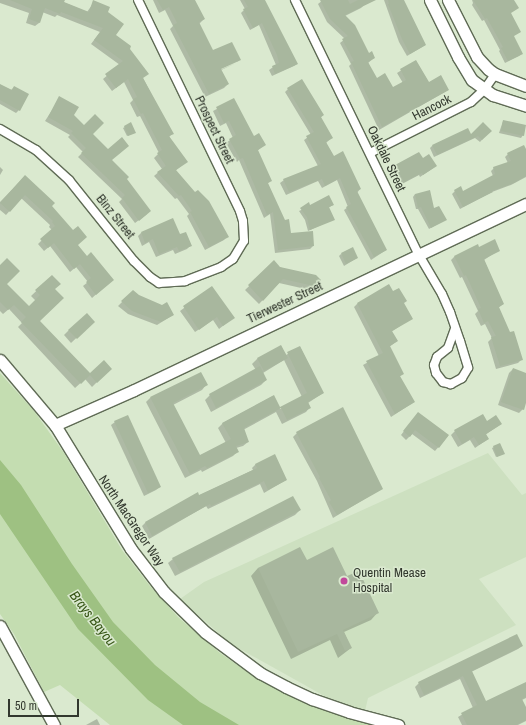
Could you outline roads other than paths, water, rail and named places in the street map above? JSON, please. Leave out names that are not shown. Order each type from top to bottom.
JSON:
[{"type":"street","name":"Prospect Street","points":[[138,0],[243,222],[244,241],[233,259],[220,267]]},
{"type":"street","name":"Oakdale Street","points":[[295,0],[419,255],[442,294],[455,329],[468,368],[462,378],[451,384],[443,382],[436,373],[434,365],[437,357],[448,348],[455,329]]},
{"type":"street","points":[[430,0],[472,80],[484,90],[526,106]]},
{"type":"street","points":[[448,0],[477,57],[495,74],[526,86]]},
{"type":"street","name":"Hancock","points":[[370,153],[471,102],[484,90],[495,74]]},
{"type":"street","name":"Binz Street","points":[[0,129],[36,150],[69,180],[134,261],[159,283],[185,280],[220,267]]},
{"type":"street","name":"Tierwester Street","points":[[55,425],[134,390],[526,204]]},
{"type":"street","name":"North MacGregor Way","points":[[0,360],[55,425],[130,549],[164,592],[205,632],[260,673],[286,687],[312,699],[349,712],[398,725]]},
{"type":"street","points":[[0,626],[54,725]]},
{"type":"water","name":"Brays Bayou","points":[[0,460],[21,485],[72,564],[113,622],[155,665],[200,702],[239,725],[183,725],[148,700],[78,629],[0,514]]},
{"type":"place","name":"Quentin Mease Hospital","points":[[344,581]]}]
